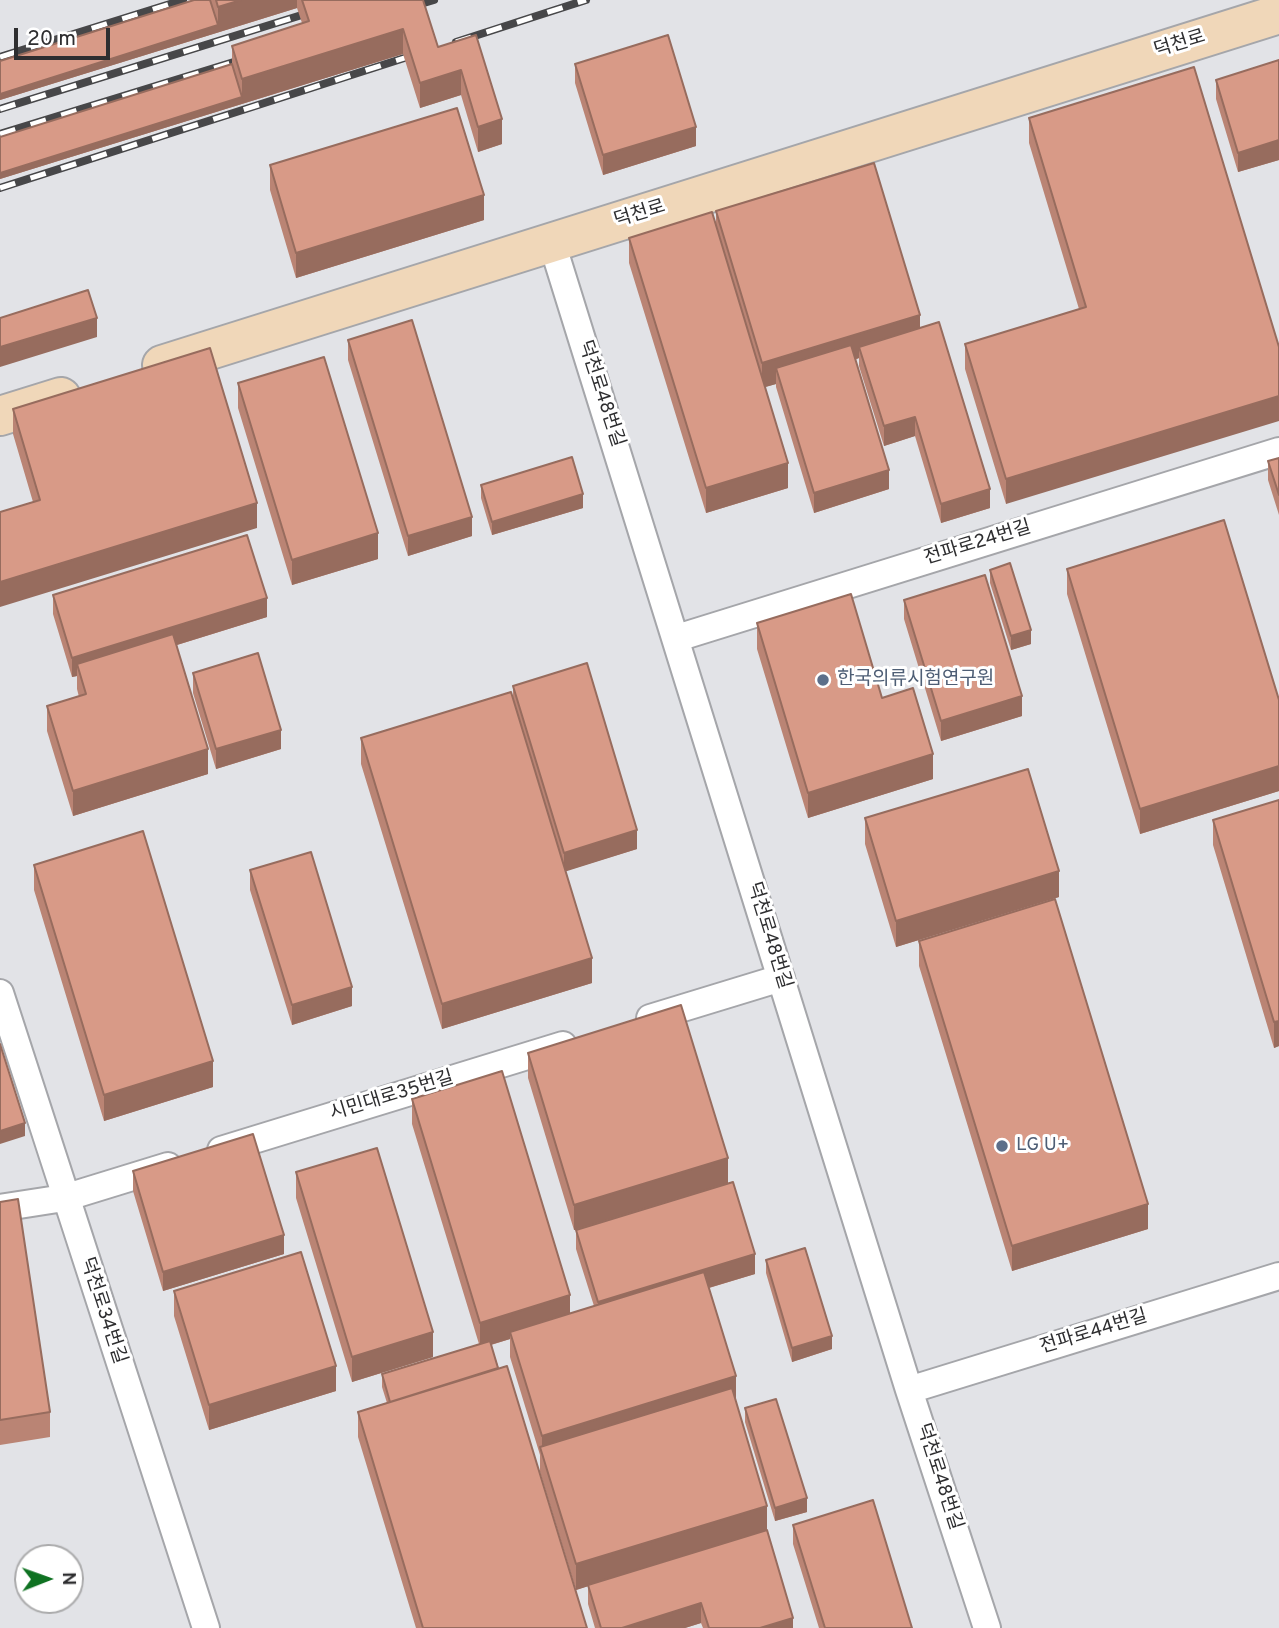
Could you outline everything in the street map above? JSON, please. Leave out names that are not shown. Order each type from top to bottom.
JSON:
[{"type":"street","name":"덕천로","points":[[131,375],[1279,13]]},
{"type":"street","name":"덕천로48번길","points":[[552,243],[909,1390],[987,1628]]},
{"type":"street","points":[[0,416],[92,387]]},
{"type":"street","name":"전파로24번길","points":[[677,638],[1279,450]]},
{"type":"street","points":[[622,1027],[781,978]]},
{"type":"street","name":"덕천로34번길","points":[[0,993],[64,1198],[206,1628]]},
{"type":"street","name":"시민대로35번길","points":[[0,1208],[64,1198],[582,1039]]},
{"type":"street","name":"전파로44번길","points":[[909,1390],[1279,1276]]},
{"type":"building","points":[[194,0],[210,0],[218,25],[0,94],[0,61]]},
{"type":"building","points":[[216,0],[241,0],[218,7]]},
{"type":"building","points":[[302,0],[423,0],[438,47],[476,35],[502,119],[478,127],[461,70],[420,83],[403,29],[242,79],[232,46],[309,21]]},
{"type":"building","points":[[668,35],[696,127],[603,155],[575,64]]},
{"type":"building","points":[[1279,60],[1279,140],[1238,153],[1216,80]]},
{"type":"building","points":[[232,64],[242,97],[0,173],[0,137]]},
{"type":"building","points":[[1194,67],[1279,347],[1279,396],[1006,479],[965,344],[1086,307],[1029,118]]},
{"type":"building","points":[[457,108],[484,195],[296,253],[270,165]]},
{"type":"building","points":[[874,163],[920,315],[762,363],[716,211]]},
{"type":"building","points":[[712,212],[788,463],[706,488],[629,238]]},
{"type":"building","points":[[88,290],[97,318],[0,347],[0,318]]},
{"type":"building","points":[[412,320],[472,517],[408,536],[348,340]]},
{"type":"building","points":[[939,322],[990,489],[941,504],[915,417],[884,426],[859,347]]},
{"type":"building","points":[[851,345],[889,470],[814,493],[776,368]]},
{"type":"building","points":[[210,348],[257,503],[0,582],[0,512],[40,500],[13,409]]},
{"type":"building","points":[[324,357],[378,533],[292,560],[238,383]]},
{"type":"building","points":[[572,457],[583,494],[492,522],[481,485]]},
{"type":"building","points":[[1279,458],[1279,495],[1268,461]]},
{"type":"building","points":[[1224,520],[1279,700],[1279,766],[1140,809],[1067,569]]},
{"type":"building","points":[[247,535],[267,598],[72,658],[53,595]]},
{"type":"building","points":[[1010,563],[1031,630],[1011,636],[990,570]]},
{"type":"building","points":[[985,575],[1022,696],[941,721],[904,600]]},
{"type":"building","points":[[851,594],[882,698],[913,688],[933,754],[808,793],[757,623]]},
{"type":"building","points":[[173,634],[208,749],[73,791],[47,706],[86,694],[77,664]]},
{"type":"building","points":[[258,653],[281,730],[216,749],[193,673]]},
{"type":"building","points":[[587,663],[637,830],[564,853],[513,686]]},
{"type":"building","points":[[511,692],[592,958],[442,1004],[361,738]]},
{"type":"building","points":[[1028,769],[1059,871],[896,921],[865,818]]},
{"type":"building","points":[[1279,800],[1279,1021],[1274,1022],[1213,820]]},
{"type":"building","points":[[143,831],[213,1061],[104,1095],[34,865]]},
{"type":"building","points":[[311,852],[352,987],[292,1005],[250,870]]},
{"type":"building","points":[[1055,899],[1148,1204],[1012,1246],[919,941]]},
{"type":"building","points":[[681,1005],[728,1158],[574,1205],[528,1053]]},
{"type":"building","points":[[0,1044],[25,1123],[0,1131]]},
{"type":"building","points":[[502,1071],[570,1295],[480,1323],[412,1099]]},
{"type":"building","points":[[253,1134],[284,1235],[163,1272],[133,1171]]},
{"type":"building","points":[[377,1148],[433,1332],[352,1357],[296,1172]]},
{"type":"building","points":[[733,1182],[755,1254],[598,1302],[576,1230]]},
{"type":"building","points":[[18,1199],[50,1412],[0,1420],[0,1202]]},
{"type":"building","points":[[805,1248],[832,1336],[792,1348],[766,1260]]},
{"type":"building","points":[[301,1252],[336,1366],[209,1405],[174,1291]]},
{"type":"building","points":[[704,1272],[736,1376],[542,1436],[510,1332]]},
{"type":"building","points":[[490,1341],[498,1368],[390,1402],[382,1374]]},
{"type":"building","points":[[507,1366],[587,1628],[423,1628],[358,1412]]},
{"type":"building","points":[[732,1388],[767,1506],[576,1564],[540,1447]]},
{"type":"building","points":[[776,1399],[807,1498],[775,1508],[745,1408]]},
{"type":"building","points":[[873,1500],[912,1628],[825,1628],[793,1525]]},
{"type":"building","points":[[767,1530],[793,1618],[760,1628],[709,1628],[701,1603],[622,1628],[601,1628],[588,1585]]},
{"type":"railway","points":[[0,57],[183,0]]},
{"type":"railway","points":[[0,109],[350,0]]},
{"type":"railway","points":[[407,8],[434,0]]},
{"type":"railway","points":[[456,42],[586,0]]},
{"type":"railway","points":[[0,188],[423,52]]},
{"type":"railway","points":[[0,134],[250,57]]},
{"type":"place","name":"한국의류시험연구원","points":[[823,680]]},
{"type":"place","name":"LG U+","points":[[1002,1146]]}]
